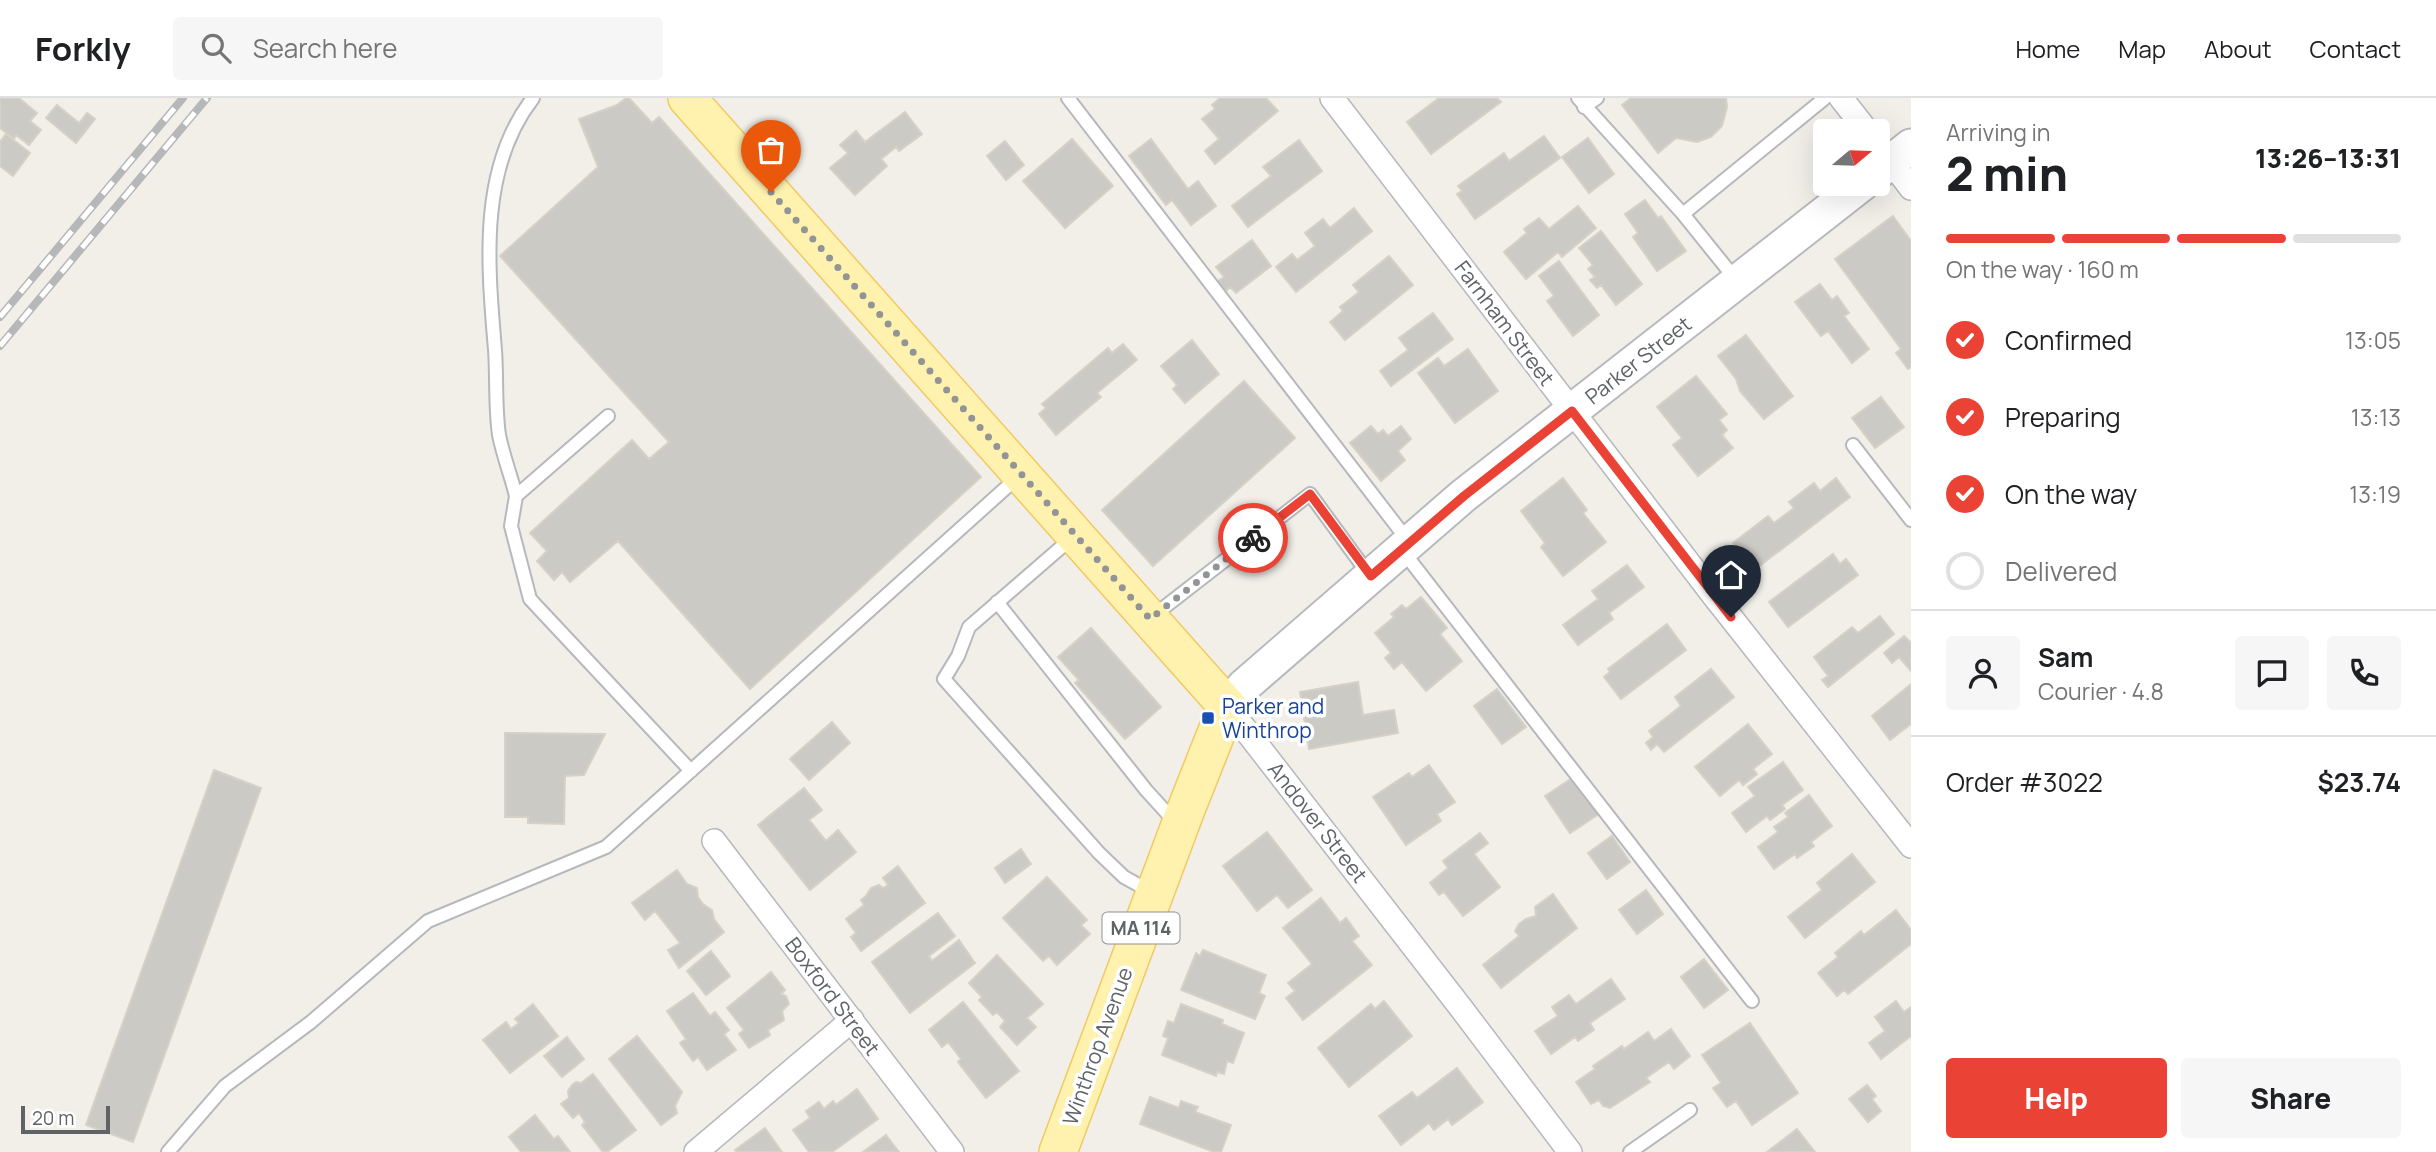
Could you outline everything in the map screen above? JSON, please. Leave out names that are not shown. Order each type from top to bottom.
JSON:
[{"type":"main road","name":"Andover Street","points":[[687,98],[1227,706]]},
{"type":"main road","name":"Parker Street","points":[[1227,706],[1244,686],[1464,496],[1847,196]]},
{"type":"main road","name":"Winthrop Avenue","points":[[1058,1152],[1227,706]]},
{"type":"street","name":"Farnham Street","points":[[1332,98],[1911,846]]},
{"type":"street","points":[[1841,98],[1858,119]]},
{"type":"street","points":[[1890,157],[1911,188]]},
{"type":"street","name":"Andover Street","points":[[1227,706],[1570,1152]]},
{"type":"street","name":"Boxford Street","points":[[714,841],[952,1152]]},
{"type":"street","points":[[696,1152],[852,1020]]},
{"type":"lane","points":[[533,98],[520,114],[506,145],[492,200],[488,268],[499,435],[516,496],[511,526],[530,599],[691,771]]},
{"type":"lane","points":[[1068,98],[1752,1001]]},
{"type":"lane","points":[[1597,98],[1581,103],[1683,214],[1738,282]]},
{"type":"lane","points":[[1683,214],[1825,98]]},
{"type":"lane","points":[[516,496],[608,416]]},
{"type":"lane","points":[[1853,445],[1911,520]]},
{"type":"lane","points":[[168,1152],[225,1086],[311,1022],[428,921],[606,847],[1022,473]]},
{"type":"lane","points":[[1150,619],[1310,494],[1371,576]]},
{"type":"lane","points":[[1076,534],[969,626],[958,656],[944,679],[1099,853],[1124,877],[1154,894]]},
{"type":"lane","points":[[997,602],[1146,790],[1180,827]]},
{"type":"lane","points":[[1630,1152],[1690,1110]]},
{"type":"building","points":[[0,98],[19,98],[37,113],[30,121],[41,130],[29,145],[16,135],[14,139],[0,128]]},
{"type":"building","points":[[626,98],[652,123],[659,117],[981,477],[750,689],[618,541],[570,582],[562,572],[554,580],[537,561],[547,551],[530,533],[632,440],[649,459],[669,442],[500,256],[598,167],[579,119],[617,105]]},
{"type":"building","points":[[1220,98],[1266,98],[1278,111],[1215,164],[1205,151],[1219,139],[1202,119],[1215,109],[1212,105]]},
{"type":"building","points":[[1439,98],[1497,98],[1501,102],[1431,154],[1407,122]]},
{"type":"building","points":[[1631,98],[1726,98],[1727,107],[1722,126],[1711,137],[1697,142],[1676,138],[1658,153],[1622,105]]},
{"type":"building","points":[[57,105],[79,123],[87,113],[95,119],[76,143],[46,118]]},
{"type":"building","points":[[905,112],[922,134],[899,151],[896,147],[881,159],[887,166],[855,195],[830,168],[848,153],[840,145],[856,131],[865,142]]},
{"type":"building","points":[[6,134],[30,153],[13,176],[0,166],[0,142]]},
{"type":"building","points":[[1544,136],[1560,158],[1475,219],[1457,194],[1462,191],[1458,186],[1504,153],[1509,161]]},
{"type":"building","points":[[1588,138],[1614,174],[1589,193],[1562,157]]},
{"type":"building","points":[[1072,139],[1113,186],[1065,228],[1023,181]]},
{"type":"building","points":[[1151,139],[1188,189],[1198,181],[1216,206],[1191,225],[1172,200],[1166,205],[1129,156]]},
{"type":"building","points":[[1299,140],[1322,171],[1248,227],[1232,206],[1271,176],[1263,167]]},
{"type":"building","points":[[1005,141],[1024,165],[1006,180],[987,156]]},
{"type":"building","points":[[1645,200],[1658,218],[1661,216],[1686,251],[1657,271],[1633,237],[1638,233],[1625,214]]},
{"type":"building","points":[[1578,206],[1596,228],[1562,257],[1558,252],[1526,279],[1504,252],[1527,233],[1524,229],[1539,218],[1549,229]]},
{"type":"building","points":[[1354,208],[1372,231],[1296,292],[1276,267],[1292,254],[1297,260],[1315,246],[1305,233],[1323,219],[1330,228]]},
{"type":"building","points":[[1893,216],[1911,241],[1911,367],[1908,369],[1896,353],[1901,349],[1835,259]]},
{"type":"building","points":[[1601,231],[1642,284],[1616,305],[1601,285],[1597,288],[1590,280],[1595,277],[1588,269],[1593,265],[1579,248]]},
{"type":"building","points":[[1252,240],[1271,266],[1236,293],[1230,287],[1226,291],[1218,281],[1224,277],[1216,267]]},
{"type":"building","points":[[1389,256],[1413,285],[1345,340],[1330,322],[1343,311],[1340,307],[1359,292],[1353,285]]},
{"type":"building","points":[[1559,261],[1599,315],[1573,336],[1547,301],[1554,296],[1539,276]]},
{"type":"building","points":[[1820,284],[1832,300],[1837,296],[1849,313],[1844,316],[1869,349],[1852,363],[1828,331],[1821,336],[1795,302]]},
{"type":"building","points":[[1433,313],[1453,339],[1391,386],[1380,371],[1408,350],[1399,338]]},
{"type":"building","points":[[1746,335],[1793,396],[1764,419],[1740,391],[1736,379],[1718,356]]},
{"type":"building","points":[[1192,340],[1219,374],[1185,403],[1173,389],[1177,385],[1161,366]]},
{"type":"building","points":[[1123,344],[1137,360],[1097,393],[1101,397],[1056,435],[1039,414],[1046,408],[1042,404],[1108,348],[1112,353]]},
{"type":"building","points":[[1468,349],[1498,391],[1455,423],[1418,373],[1438,358],[1444,366]]},
{"type":"building","points":[[1696,376],[1727,414],[1719,420],[1727,430],[1722,435],[1733,448],[1698,476],[1673,445],[1682,438],[1657,407]]},
{"type":"building","points":[[1244,381],[1295,438],[1153,566],[1102,510]]},
{"type":"building","points":[[1881,397],[1904,427],[1875,448],[1852,418]]},
{"type":"building","points":[[1371,426],[1378,434],[1383,430],[1388,436],[1401,426],[1411,439],[1398,451],[1405,460],[1381,481],[1350,443]]},
{"type":"building","points":[[1563,478],[1587,510],[1583,513],[1606,542],[1563,576],[1541,547],[1545,543],[1521,511]]},
{"type":"building","points":[[1836,478],[1850,497],[1749,574],[1732,551],[1737,548],[1733,543],[1768,516],[1774,523],[1794,508],[1789,502],[1814,483],[1820,491]]},
{"type":"building","points":[[1833,554],[1840,564],[1846,559],[1858,575],[1788,627],[1769,602]]},
{"type":"building","points":[[1627,565],[1644,587],[1609,613],[1613,619],[1578,645],[1563,625],[1598,599],[1592,591]]},
{"type":"building","points":[[1421,597],[1447,628],[1440,634],[1462,661],[1426,691],[1402,662],[1394,669],[1385,658],[1391,653],[1375,633],[1394,617],[1391,614],[1402,605],[1406,609]]},
{"type":"building","points":[[1880,616],[1894,634],[1828,687],[1822,680],[1828,676],[1814,657],[1852,627],[1858,633]]},
{"type":"building","points":[[1667,624],[1686,650],[1621,699],[1604,677],[1610,672],[1608,669]]},
{"type":"building","points":[[1091,628],[1161,707],[1125,739],[1075,683],[1079,680],[1058,657]]},
{"type":"building","points":[[1904,636],[1911,643],[1911,671],[1899,657],[1892,663],[1884,653]]},
{"type":"building","points":[[1711,669],[1734,697],[1664,752],[1657,744],[1651,750],[1646,743],[1653,737],[1649,731],[1681,706],[1675,697]]},
{"type":"building","points":[[1358,682],[1363,715],[1394,710],[1398,733],[1309,749],[1300,692]]},
{"type":"building","points":[[1911,684],[1911,724],[1890,740],[1872,716]]},
{"type":"building","points":[[1497,689],[1526,727],[1502,744],[1474,706]]},
{"type":"building","points":[[832,722],[850,743],[809,780],[790,759]]},
{"type":"building","points":[[1748,724],[1772,754],[1753,769],[1757,774],[1743,785],[1739,780],[1720,796],[1695,767]]},
{"type":"building","points":[[505,733],[605,734],[584,775],[565,776],[564,824],[528,823],[528,817],[505,817]]},
{"type":"building","points":[[1783,762],[1803,790],[1782,805],[1785,809],[1770,820],[1767,816],[1746,832],[1732,813],[1755,796],[1748,787]]},
{"type":"building","points":[[1429,765],[1455,802],[1437,814],[1441,821],[1406,845],[1373,797],[1409,773],[1412,777]]},
{"type":"building","points":[[214,770],[261,788],[133,1142],[86,1125]]},
{"type":"building","points":[[1574,777],[1599,814],[1570,833],[1545,796]]},
{"type":"building","points":[[804,788],[822,810],[809,820],[826,841],[838,830],[856,852],[810,890],[758,825]]},
{"type":"building","points":[[1809,795],[1832,826],[1811,842],[1814,846],[1797,858],[1795,854],[1774,869],[1758,847],[1778,832],[1774,827],[1788,817],[1785,813]]},
{"type":"building","points":[[1267,832],[1312,890],[1288,908],[1277,895],[1257,911],[1223,866]]},
{"type":"building","points":[[1480,833],[1488,843],[1474,854],[1500,887],[1463,916],[1444,892],[1439,895],[1430,883],[1448,868],[1443,861]]},
{"type":"building","points":[[1612,836],[1630,862],[1607,879],[1588,853]]},
{"type":"building","points":[[1021,849],[1031,864],[1005,883],[995,868]]},
{"type":"building","points":[[1852,854],[1875,882],[1805,938],[1788,917],[1822,890],[1817,883]]},
{"type":"building","points":[[898,866],[925,903],[861,951],[851,937],[856,933],[846,919],[864,905],[861,900],[871,888],[888,885],[883,878]]},
{"type":"building","points":[[677,870],[687,884],[697,888],[698,897],[712,910],[714,919],[724,932],[679,968],[668,950],[680,943],[655,911],[645,920],[632,903]]},
{"type":"building","points":[[1047,877],[1087,920],[1081,925],[1090,934],[1057,965],[1049,956],[1043,961],[1003,918]]},
{"type":"building","points":[[1646,890],[1663,914],[1637,934],[1619,910]]},
{"type":"building","points":[[1553,894],[1577,928],[1501,988],[1483,965],[1519,936],[1515,931],[1519,924],[1536,916],[1535,907]]},
{"type":"building","points":[[1321,898],[1340,923],[1346,918],[1359,936],[1352,941],[1372,965],[1303,1020],[1286,998],[1295,991],[1288,983],[1312,964],[1283,928]]},
{"type":"building","points":[[1896,910],[1911,930],[1911,944],[1848,994],[1844,990],[1837,996],[1818,973],[1838,957],[1835,953],[1861,931],[1864,935]]},
{"type":"building","points":[[938,913],[955,936],[929,956],[932,961],[959,940],[975,963],[910,1013],[872,962]]},
{"type":"building","points":[[1203,950],[1266,975],[1259,993],[1265,996],[1255,1019],[1181,990],[1196,953],[1200,956]]},
{"type":"building","points":[[711,951],[730,976],[706,995],[687,971]]},
{"type":"building","points":[[997,955],[1043,1004],[1027,1018],[1036,1027],[1017,1045],[1000,1027],[1005,1021],[997,1012],[993,1015],[979,1000],[982,997],[969,983]]},
{"type":"building","points":[[1704,959],[1728,990],[1704,1008],[1681,977]]},
{"type":"building","points":[[771,972],[785,990],[781,994],[786,996],[789,1004],[782,1011],[784,1020],[768,1030],[770,1035],[749,1048],[739,1034],[744,1030],[727,1008]]},
{"type":"building","points":[[1611,979],[1625,999],[1590,1023],[1594,1030],[1578,1041],[1575,1037],[1551,1054],[1535,1031],[1558,1016],[1552,1007],[1569,995],[1576,1004]]},
{"type":"building","points":[[693,993],[710,1016],[715,1012],[729,1030],[724,1034],[736,1050],[707,1070],[698,1057],[693,1061],[680,1043],[686,1039],[667,1011]]},
{"type":"building","points":[[1384,1001],[1412,1036],[1349,1087],[1318,1048],[1371,1004],[1375,1009]]},
{"type":"building","points":[[1896,1001],[1904,1012],[1911,1007],[1911,1036],[1881,1059],[1869,1043],[1885,1031],[1875,1017]]},
{"type":"building","points":[[963,1002],[1019,1071],[986,1098],[958,1062],[961,1059],[948,1042],[942,1047],[929,1030]]},
{"type":"building","points":[[533,1004],[558,1036],[510,1073],[483,1040],[506,1022],[511,1029],[519,1023],[515,1019]]},
{"type":"building","points":[[1181,1004],[1223,1020],[1222,1024],[1244,1033],[1233,1063],[1227,1061],[1224,1074],[1217,1072],[1216,1076],[1162,1055],[1168,1038],[1163,1036],[1168,1021],[1174,1023]]},
{"type":"building","points":[[1750,1023],[1798,1093],[1752,1125],[1736,1101],[1727,1107],[1713,1088],[1721,1083],[1702,1055]]},
{"type":"building","points":[[1671,1029],[1690,1056],[1674,1069],[1669,1062],[1646,1078],[1650,1082],[1610,1108],[1603,1106],[1599,1100],[1591,1104],[1576,1082],[1595,1069],[1593,1066],[1648,1032],[1654,1041]]},
{"type":"building","points":[[637,1036],[682,1092],[675,1106],[677,1113],[661,1125],[609,1059]]},
{"type":"building","points":[[567,1037],[584,1059],[562,1077],[544,1056]]},
{"type":"building","points":[[1457,1068],[1483,1102],[1452,1125],[1448,1119],[1434,1130],[1429,1123],[1401,1145],[1379,1116],[1412,1092],[1417,1098]]},
{"type":"building","points":[[593,1074],[636,1130],[607,1152],[603,1152],[582,1125],[585,1122],[579,1113],[573,1118],[561,1104],[569,1098],[568,1091],[572,1085],[581,1083]]},
{"type":"building","points":[[1867,1085],[1876,1096],[1872,1099],[1881,1111],[1868,1122],[1849,1099]]},
{"type":"building","points":[[857,1089],[878,1119],[832,1152],[809,1152],[793,1130],[810,1118],[806,1111],[819,1102],[824,1109],[833,1101],[836,1105]]},
{"type":"building","points":[[1150,1097],[1179,1108],[1181,1101],[1198,1107],[1195,1112],[1231,1125],[1221,1152],[1214,1152],[1140,1124]]},
{"type":"building","points":[[535,1115],[554,1139],[558,1136],[570,1152],[521,1152],[509,1137]]},
{"type":"building","points":[[765,1128],[782,1152],[735,1150]]},
{"type":"building","points":[[1797,1129],[1815,1152],[1767,1152]]},
{"type":"building","points":[[886,1135],[899,1152],[863,1152]]},
{"type":"railway","points":[[0,317],[183,98]]},
{"type":"railway","points":[[0,346],[207,98]]},
{"type":"way so far","points":[[771,192],[1150,619],[1253,538]]},
{"type":"place","name":"Parker and Winthrop","points":[[1208,718]]},
{"type":"route","points":[[1253,538],[1310,494],[1371,576],[1464,496],[1572,411],[1731,617]]}]
